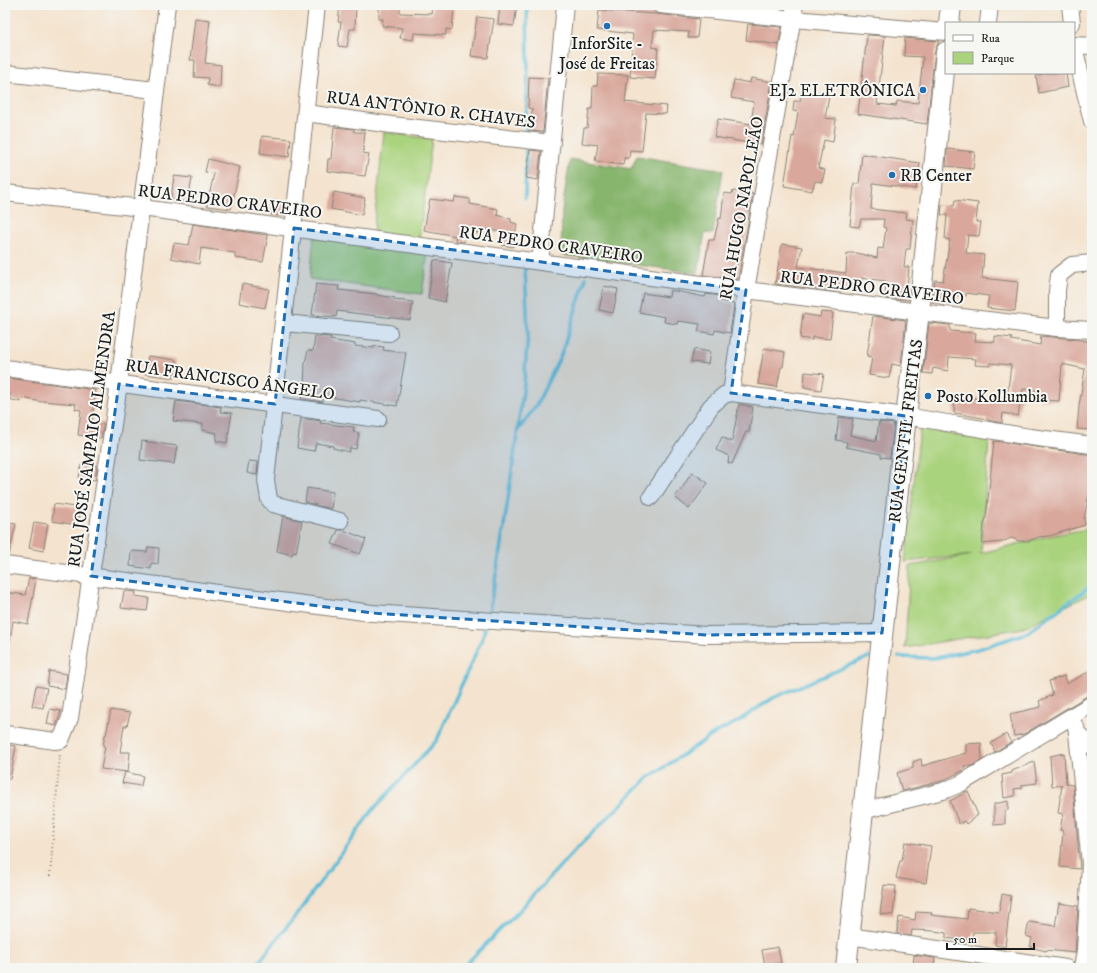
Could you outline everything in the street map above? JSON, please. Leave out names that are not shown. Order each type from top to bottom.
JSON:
[{"type":"main road","points":[[949,22],[951,5]]},
{"type":"main road","name":"RUA GENTIL FREITAS","points":[[846,968],[862,811],[919,312],[945,62]]},
{"type":"street","name":"RUA JOSÉ SAMPAIO ALMENDRA","points":[[61,740],[70,718],[119,384],[142,208],[155,90],[167,5]]},
{"type":"street","points":[[317,5],[266,480],[269,499],[273,504],[340,520]]},
{"type":"street","points":[[540,262],[565,5]]},
{"type":"street","points":[[660,5],[794,12],[945,32]]},
{"type":"street","points":[[988,22],[990,5]]},
{"type":"street","points":[[1070,5],[1072,22]]},
{"type":"street","name":"RUA HUGO NAPOLEÃO","points":[[731,394],[746,290],[794,12]]},
{"type":"street","points":[[1075,46],[1092,46]]},
{"type":"street","points":[[1075,50],[1092,120]]},
{"type":"street","points":[[5,73],[155,90]]},
{"type":"street","name":"RUA ANTÔNIO R. CHAVES","points":[[306,113],[392,125],[552,143]]},
{"type":"street","name":"RUA PEDRO CRAVEIRO","points":[[5,193],[142,208],[919,312],[1057,328],[1092,330]]},
{"type":"street","points":[[1057,328],[1057,291],[1059,275],[1072,265],[1092,263]]},
{"type":"street","points":[[284,323],[389,333]]},
{"type":"street","name":"RUA FRANCISCO ÂNGELO","points":[[5,368],[378,419]]},
{"type":"street","points":[[651,496],[711,406],[724,395],[731,394],[906,416],[1030,437],[1092,445]]},
{"type":"street","points":[[5,565],[372,612],[707,635],[882,633]]},
{"type":"street","points":[[862,811],[943,791],[960,784],[1092,704]]},
{"type":"street","points":[[1074,716],[1090,864],[1088,951],[1082,968]]},
{"type":"street","points":[[1077,733],[1092,746]]},
{"type":"street","points":[[5,734],[55,741],[61,740]]},
{"type":"street","points":[[849,936],[1066,968]]},
{"type":"path","points":[[50,876],[61,740]]},
{"type":"highlighted area","points":[[294,228],[746,290],[731,393],[906,416],[882,633],[707,635],[372,613],[91,576],[119,384],[275,404]]},
{"type":"green space","points":[[384,132],[432,139],[419,240],[373,234]]},
{"type":"green space","points":[[637,156],[723,170],[713,234],[705,233],[698,273],[561,255],[562,210],[570,159],[631,169]]},
{"type":"green space","points":[[314,237],[428,253],[422,294],[310,279]]},
{"type":"green space","points":[[920,428],[989,441],[981,553],[1049,536],[1092,528],[1092,593],[1023,628],[905,648],[910,566],[972,555],[905,562]]},
{"type":"building","points":[[340,5],[356,5],[355,29],[350,29],[347,47],[338,46],[341,22],[338,22]]},
{"type":"building","points":[[379,5],[400,5],[400,13],[432,14],[433,5],[454,7],[452,30],[446,29],[446,35],[414,33],[413,40],[400,38],[402,28],[382,26],[383,19],[379,19]]},
{"type":"building","points":[[500,5],[517,5],[514,26],[498,24]]},
{"type":"building","points":[[599,10],[699,19],[697,38],[688,38],[689,32],[654,30],[652,47],[658,48],[655,79],[630,77],[633,34],[597,30]]},
{"type":"building","points":[[477,17],[494,19],[488,58],[471,56]]},
{"type":"building","points":[[195,18],[210,20],[205,63],[221,65],[220,87],[207,85],[208,78],[194,77],[195,60],[190,60]]},
{"type":"building","points":[[748,24],[782,27],[779,45],[746,40]]},
{"type":"building","points":[[867,35],[885,36],[877,104],[896,106],[897,101],[918,103],[923,57],[904,56],[905,38],[939,41],[935,51],[927,124],[858,114]]},
{"type":"building","points":[[598,74],[628,75],[625,102],[667,106],[666,114],[646,113],[642,151],[630,150],[629,158],[624,158],[623,165],[595,161],[598,145],[582,143],[584,128],[587,128],[589,109],[592,109],[593,86],[597,86]]},
{"type":"building","points":[[1043,74],[1066,74],[1068,87],[1039,93],[1036,76]]},
{"type":"building","points":[[529,77],[548,78],[543,132],[529,131],[532,109],[528,108]]},
{"type":"building","points":[[751,78],[772,82],[761,145],[714,137],[718,119],[751,124],[754,102],[731,98],[734,80],[750,83]]},
{"type":"building","points":[[801,92],[829,95],[825,118],[836,119],[833,142],[824,140],[818,168],[825,170],[822,182],[815,181],[812,191],[784,186],[792,136],[794,137],[798,112],[793,111],[794,101],[800,101]]},
{"type":"building","points":[[334,127],[354,129],[354,132],[365,132],[363,153],[369,154],[365,176],[327,171],[328,159],[331,159]]},
{"type":"building","points":[[262,136],[291,139],[289,157],[260,153]]},
{"type":"building","points":[[947,149],[975,152],[973,169],[946,166]]},
{"type":"building","points":[[530,150],[541,151],[538,180],[526,178]]},
{"type":"building","points":[[862,154],[920,163],[916,189],[873,183],[871,209],[907,213],[906,219],[913,220],[910,249],[906,249],[904,267],[909,267],[907,288],[910,288],[909,300],[885,298],[886,281],[862,278],[860,290],[842,285],[841,292],[775,284],[782,244],[802,247],[798,267],[846,273],[847,253],[857,253],[877,258],[878,248],[883,249],[886,228],[883,227],[884,219],[861,219],[859,227],[850,226],[854,184],[859,184]]},
{"type":"building","points":[[208,159],[240,167],[231,209],[207,206],[214,173],[205,172]]},
{"type":"building","points":[[174,176],[192,178],[188,202],[171,199]]},
{"type":"building","points":[[733,191],[753,194],[738,279],[703,275],[709,240],[714,240],[719,218],[721,219],[724,193],[732,194]]},
{"type":"building","points":[[334,192],[365,198],[362,215],[331,209]]},
{"type":"building","points":[[455,197],[470,199],[470,204],[498,209],[497,215],[511,219],[511,222],[517,224],[513,247],[502,245],[503,232],[481,229],[480,233],[466,231],[464,242],[455,241],[456,236],[424,230],[430,199],[454,202]]},
{"type":"building","points":[[955,200],[978,203],[976,222],[981,222],[979,236],[968,235],[966,253],[984,255],[982,278],[1018,282],[1015,311],[987,308],[989,296],[966,293],[966,296],[952,295],[950,304],[932,302],[935,280],[943,281],[950,240],[945,239],[947,215],[941,215],[942,205],[954,206]]},
{"type":"building","points":[[273,201],[286,202],[285,216],[271,215]]},
{"type":"building","points":[[193,224],[267,235],[263,262],[235,258],[235,253],[201,248],[199,264],[171,258],[174,243],[189,245]]},
{"type":"building","points":[[434,260],[452,263],[445,302],[428,298]]},
{"type":"building","points":[[242,284],[269,289],[265,308],[239,303]]},
{"type":"building","points":[[316,284],[339,286],[338,290],[377,294],[395,298],[395,300],[413,302],[410,320],[337,311],[336,317],[312,315]]},
{"type":"building","points":[[604,286],[618,289],[613,313],[599,310]]},
{"type":"building","points":[[670,290],[705,297],[706,294],[722,296],[721,301],[734,304],[730,333],[715,330],[714,334],[698,331],[700,324],[678,321],[677,324],[664,322],[665,317],[639,312],[643,293],[669,297]]},
{"type":"building","points":[[821,312],[833,313],[830,339],[812,337],[812,340],[800,338],[803,314],[820,317]]},
{"type":"building","points":[[873,316],[906,320],[901,366],[892,364],[889,378],[869,375],[872,357],[867,356]]},
{"type":"building","points":[[929,323],[950,325],[950,331],[976,333],[975,341],[995,342],[995,336],[1012,338],[1011,340],[1040,345],[1041,336],[1092,342],[1092,423],[1089,430],[1077,429],[1085,369],[1062,364],[1059,401],[1040,400],[1041,391],[1023,389],[1018,416],[1003,413],[1002,423],[954,413],[955,396],[990,400],[991,395],[1007,397],[1011,365],[990,363],[990,366],[975,365],[976,359],[949,357],[948,371],[933,368],[932,374],[923,373]]},
{"type":"building","points":[[315,336],[331,337],[330,340],[355,344],[355,346],[374,348],[374,346],[384,347],[383,350],[406,353],[397,406],[323,396],[323,402],[301,399],[304,387],[305,363],[308,350],[313,351]]},
{"type":"building","points":[[764,348],[785,352],[783,367],[781,367],[777,387],[758,384]]},
{"type":"building","points":[[694,349],[710,352],[708,364],[691,362]]},
{"type":"building","points":[[148,356],[176,360],[174,378],[145,374]]},
{"type":"building","points":[[805,372],[824,374],[821,390],[804,387]]},
{"type":"building","points":[[8,378],[95,390],[92,423],[104,424],[101,438],[78,435],[81,410],[75,409],[76,404],[42,402],[22,398],[21,402],[9,399],[10,393],[6,391]]},
{"type":"building","points":[[176,401],[221,407],[220,412],[232,413],[227,443],[216,441],[217,433],[202,430],[203,424],[173,421]]},
{"type":"building","points":[[739,404],[753,407],[749,432],[746,432],[732,464],[728,463],[729,456],[716,450],[722,437],[732,442]]},
{"type":"building","points":[[839,417],[853,419],[850,435],[876,441],[879,422],[894,424],[890,458],[881,457],[881,454],[846,447],[847,442],[836,440]]},
{"type":"building","points":[[301,418],[321,421],[320,423],[354,427],[353,432],[359,433],[356,449],[350,448],[349,452],[333,448],[333,446],[316,443],[314,451],[297,448]]},
{"type":"building","points":[[142,441],[177,446],[174,464],[140,460]]},
{"type":"building","points":[[994,441],[1092,455],[1092,480],[1084,519],[1085,525],[1049,536],[1038,537],[1029,541],[1020,541],[1011,538],[1002,542],[982,544]]},
{"type":"building","points":[[249,461],[258,462],[257,475],[247,473]]},
{"type":"building","points":[[81,465],[97,466],[95,480],[79,478]]},
{"type":"building","points":[[692,472],[708,483],[689,509],[675,497]]},
{"type":"building","points":[[307,488],[333,492],[331,509],[305,502]]},
{"type":"building","points":[[54,504],[81,508],[78,525],[52,521]]},
{"type":"building","points":[[283,516],[302,521],[296,553],[293,552],[292,555],[277,551]]},
{"type":"building","points":[[5,522],[16,524],[9,554],[5,553]]},
{"type":"building","points":[[34,522],[48,524],[43,551],[29,548]]},
{"type":"building","points":[[338,530],[343,530],[366,539],[360,554],[332,544]]},
{"type":"building","points":[[148,547],[159,548],[158,564],[151,563],[151,569],[130,566],[131,551],[147,552]]},
{"type":"building","points":[[29,578],[36,579],[28,624],[13,621],[10,641],[5,641],[5,615],[7,604],[5,603],[5,592],[25,595]]},
{"type":"building","points":[[124,591],[136,592],[135,596],[149,598],[147,611],[121,608]]},
{"type":"building","points":[[1092,670],[1092,695],[1087,696],[1024,734],[1014,736],[1010,714],[1041,707],[1039,701],[1053,695],[1049,681],[1064,676],[1066,684]]},
{"type":"building","points":[[49,671],[67,674],[65,689],[47,686]]},
{"type":"building","points":[[36,686],[47,688],[43,708],[32,706]]},
{"type":"building","points":[[50,709],[61,711],[56,726],[47,724]]},
{"type":"building","points":[[111,710],[130,713],[127,726],[124,726],[120,752],[130,752],[128,772],[101,769],[105,747],[103,746]]},
{"type":"building","points":[[1006,734],[1011,742],[995,752],[991,743]]},
{"type":"building","points":[[981,743],[982,760],[972,766],[964,766],[964,770],[942,781],[902,791],[897,773],[913,768],[913,762],[921,759],[922,766],[966,753],[966,744]]},
{"type":"building","points":[[5,745],[16,746],[10,779],[5,779]]},
{"type":"building","points":[[1064,753],[1066,784],[1073,785],[1080,869],[1060,867],[1063,831],[1060,830],[1063,814],[1058,813],[1062,785],[1052,786],[1050,756]]},
{"type":"building","points":[[1034,762],[1037,783],[1022,785],[1022,788],[1014,789],[1015,796],[1004,798],[1002,775],[1012,773],[1012,771]]},
{"type":"building","points":[[125,772],[143,776],[141,786],[122,783]]},
{"type":"building","points":[[968,791],[978,815],[966,824],[964,821],[959,824],[950,801]]},
{"type":"building","points":[[1008,801],[1008,810],[1005,811],[1005,824],[994,825],[994,804]]},
{"type":"building","points":[[905,842],[931,846],[926,883],[896,878],[900,861],[902,861]]},
{"type":"building","points":[[884,885],[896,886],[893,915],[880,914]]},
{"type":"building","points":[[1002,894],[1011,896],[1005,947],[995,945],[996,932],[973,932],[972,939],[961,940],[946,938],[946,933],[935,931],[912,930],[911,936],[897,934],[899,917],[915,920],[916,912],[967,919],[968,908],[999,912]]},
{"type":"building","points":[[1059,903],[1078,906],[1075,953],[1046,951],[1030,947],[1032,938],[1026,936],[1029,922],[1055,926]]},
{"type":"building","points":[[778,947],[781,963],[765,966],[762,950]]},
{"type":"building","points":[[914,955],[935,958],[934,968],[913,968]]},
{"type":"waterway","points":[[526,131],[528,61],[527,5]]},
{"type":"waterway","points":[[525,198],[526,150]]},
{"type":"waterway","points":[[592,259],[594,250]]},
{"type":"waterway","points":[[488,616],[507,506],[524,384],[528,333],[525,268]]},
{"type":"waterway","points":[[519,429],[537,404],[561,355],[586,278]]},
{"type":"waterway","points":[[899,657],[935,658],[978,649],[1027,633],[1092,585]]},
{"type":"waterway","points":[[254,968],[297,914],[372,811],[437,740],[483,637],[486,624]]},
{"type":"waterway","points":[[462,968],[522,908],[571,854],[648,778],[717,732],[737,722],[773,698],[869,657]]},
{"type":"place","name":"InforSite - José de Freitas","points":[[607,26]]},
{"type":"place","name":"EJ2 ELETRÔNICA","points":[[923,90]]},
{"type":"place","name":"RB Center","points":[[892,175]]},
{"type":"place","name":"Posto Kollumbia","points":[[928,396]]}]
